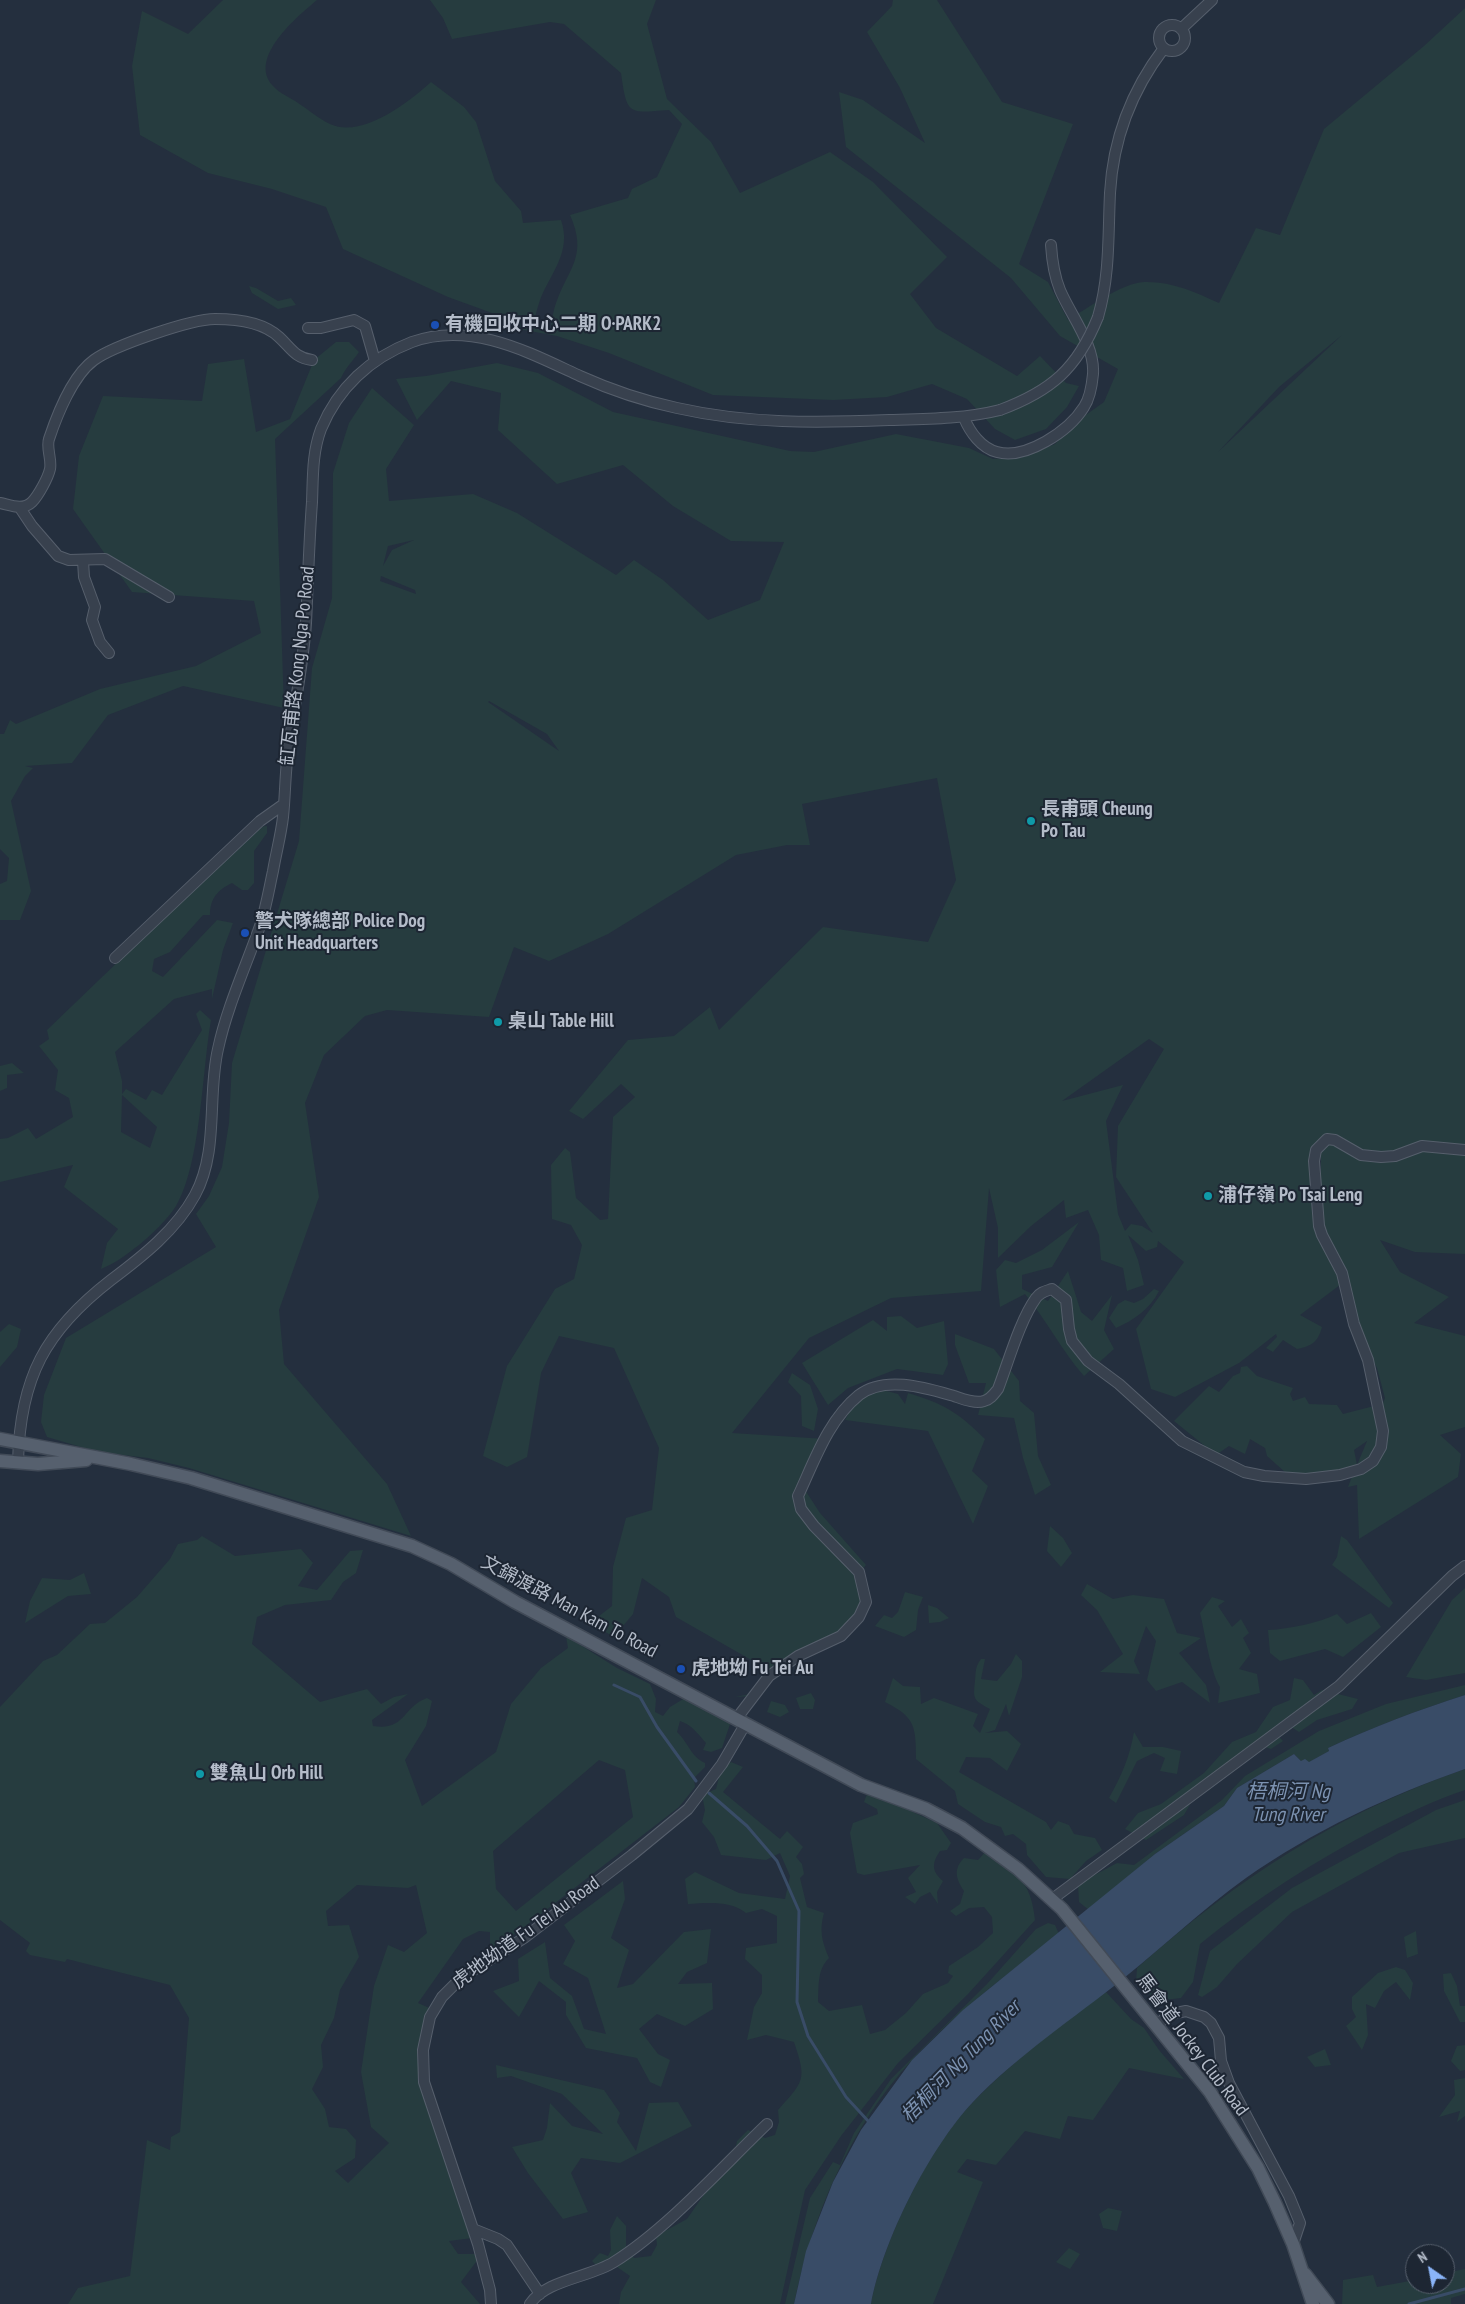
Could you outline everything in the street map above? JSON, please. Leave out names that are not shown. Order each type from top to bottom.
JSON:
[{"type":"main road","name":"文錦渡路 Man Kam To Road","points":[[0,1439],[131,1464],[192,1478],[406,1543],[451,1564],[515,1602],[861,1785],[926,1809],[962,1828],[1018,1869],[1062,1909]]},
{"type":"main road","name":"文錦渡路 Man Kam To Road","points":[[0,1461],[38,1464],[101,1459]]},
{"type":"main road","name":"馬會道 Jockey Club Road","points":[[1062,1909],[1210,2092],[1258,2168],[1293,2244],[1313,2304]]},
{"type":"main road","name":"馬會道 Jockey Club Road","points":[[1300,2268],[1328,2304]]},
{"type":"street","points":[[1164,48],[1172,51],[1182,45],[1185,38],[1181,29],[1212,0]]},
{"type":"street","name":"缸瓦甫路 Kong Nga Po Road","points":[[18,1462],[18,1443],[24,1402],[38,1360],[54,1335],[91,1296],[163,1237],[196,1194],[204,1175],[217,1051],[263,919],[283,821],[287,763],[305,635],[315,450],[320,433],[336,400],[346,386],[375,361],[396,349],[428,338],[450,335],[476,336],[535,354],[583,377],[625,393],[684,410],[730,418],[769,422],[814,423],[964,418],[1000,410],[1025,401],[1058,380],[1080,354],[1098,317],[1106,284],[1110,192],[1118,141],[1134,96],[1148,70],[1164,48],[1159,39],[1161,31],[1172,25],[1181,29]]},
{"type":"street","points":[[964,418],[973,435],[982,445],[995,452],[1005,454],[1023,451],[1055,437],[1070,424],[1084,407],[1090,391],[1093,364],[1086,344],[1060,290],[1055,274],[1051,245]]},
{"type":"street","points":[[0,502],[20,508],[32,503],[50,469],[48,442],[62,406],[79,377],[93,360],[185,323],[213,319],[236,320],[256,324],[279,336],[294,354],[312,360]]},
{"type":"street","points":[[308,328],[321,328],[354,320],[365,326],[375,361]]},
{"type":"street","points":[[20,508],[32,526],[58,556],[69,560],[83,561],[105,559],[169,598]]},
{"type":"street","points":[[83,561],[84,577],[95,608],[92,620],[100,642],[109,653]]},
{"type":"street","points":[[115,958],[260,821],[284,804]]},
{"type":"street","name":"虎地坳道 Fu Tei Au Road","points":[[491,2304],[488,2278],[424,2082],[423,2050],[425,2034],[436,2005],[461,1978],[524,1938],[676,1820],[696,1800],[722,1764],[742,1721],[769,1676],[798,1656],[841,1636],[859,1617],[866,1602],[859,1572],[814,1526],[801,1508],[798,1496],[835,1421],[858,1396],[868,1389],[880,1386],[913,1386],[972,1401],[983,1402],[991,1398],[998,1389],[1026,1316],[1036,1297],[1043,1292],[1052,1290],[1066,1300],[1072,1340],[1088,1361],[1119,1384],[1182,1441],[1244,1472],[1264,1476],[1306,1479],[1340,1475],[1361,1468],[1373,1462],[1381,1448],[1383,1431],[1368,1360],[1354,1324],[1342,1273],[1319,1226],[1314,1161],[1316,1150],[1327,1140],[1334,1140],[1361,1155],[1381,1157],[1396,1156],[1422,1146],[1465,1150]]},
{"type":"street","points":[[1051,1900],[1339,1686],[1452,1576],[1465,1566]]},
{"type":"street","points":[[1156,2025],[1171,2014],[1186,2011],[1204,2016],[1211,2023],[1219,2038],[1221,2061],[1229,2083],[1289,2196],[1300,2222],[1293,2244]]},
{"type":"street","points":[[530,2304],[535,2296],[611,2264],[629,2253],[686,2203],[767,2124]]},
{"type":"street","points":[[473,2230],[498,2239],[507,2245],[540,2294]]},
{"type":"green space","points":[[223,0],[317,0],[298,16],[278,38],[270,51],[266,63],[267,75],[278,91],[330,124],[356,127],[370,123],[398,108],[431,82],[464,107],[476,122],[495,181],[521,211],[523,223],[561,220],[564,231],[562,252],[540,300],[532,327],[550,330],[556,303],[575,261],[577,251],[575,229],[570,215],[628,198],[632,189],[657,177],[682,124],[669,110],[645,112],[632,109],[625,97],[621,73],[564,24],[550,22],[452,39],[443,18],[430,0],[656,0],[647,24],[667,99],[711,142],[740,193],[830,152],[873,182],[947,257],[910,294],[936,328],[1017,376],[1040,356],[1066,383],[1079,386],[1067,407],[1046,429],[1015,440],[995,429],[967,399],[932,384],[887,397],[833,400],[713,395],[609,353],[557,336],[508,327],[492,313],[448,297],[343,249],[326,207],[272,189],[208,173],[140,135],[132,66],[142,11],[188,34]]},
{"type":"green space","points":[[893,0],[937,0],[1002,102],[1073,124],[1019,264],[1048,282],[1068,320],[1116,291],[1135,283],[1154,282],[1173,285],[1219,303],[1256,228],[1280,235],[1324,129],[1424,46],[1465,8],[1465,1254],[1415,1252],[1380,1240],[1400,1272],[1449,1297],[1414,1323],[1465,1336],[1465,1427],[1440,1435],[1461,1454],[1458,1477],[1359,1539],[1357,1485],[1348,1487],[1356,1466],[1326,1473],[1286,1473],[1267,1456],[1265,1448],[1250,1439],[1245,1454],[1229,1446],[1216,1455],[1174,1421],[1209,1386],[1219,1392],[1233,1376],[1240,1373],[1241,1367],[1247,1366],[1257,1376],[1293,1388],[1290,1394],[1293,1401],[1305,1397],[1309,1404],[1337,1405],[1343,1414],[1374,1406],[1377,1418],[1385,1398],[1377,1368],[1354,1324],[1340,1285],[1300,1315],[1322,1327],[1319,1336],[1310,1345],[1297,1349],[1283,1340],[1273,1352],[1266,1348],[1277,1337],[1276,1334],[1239,1363],[1175,1397],[1151,1389],[1136,1329],[1184,1262],[1158,1241],[1157,1247],[1146,1251],[1128,1235],[1138,1260],[1144,1285],[1127,1291],[1123,1268],[1101,1260],[1099,1235],[1088,1210],[1066,1218],[1064,1200],[1031,1226],[998,1258],[998,1228],[989,1188],[981,1291],[891,1298],[809,1338],[732,1433],[826,1439],[805,1490],[820,1513],[866,1565],[859,1573],[864,1606],[843,1634],[768,1675],[752,1696],[735,1697],[750,1694],[767,1669],[676,1617],[669,1597],[642,1578],[633,1614],[614,1637],[590,1623],[612,1606],[613,1567],[626,1518],[652,1510],[659,1448],[614,1348],[559,1336],[541,1373],[527,1457],[507,1467],[483,1456],[507,1366],[555,1289],[574,1279],[582,1245],[571,1225],[552,1219],[551,1165],[565,1148],[570,1152],[576,1198],[600,1220],[608,1219],[613,1117],[635,1097],[621,1084],[583,1119],[569,1111],[628,1040],[674,1036],[710,1007],[719,1030],[823,927],[928,942],[956,880],[937,778],[802,804],[810,845],[787,845],[736,855],[608,934],[549,961],[514,947],[489,1017],[387,1010],[365,1016],[324,1055],[305,1103],[319,1197],[279,1310],[284,1364],[387,1484],[411,1536],[189,1468],[148,1458],[98,1452],[47,1437],[41,1422],[44,1395],[66,1338],[216,1247],[196,1214],[209,1196],[222,1167],[229,1123],[232,1063],[299,841],[312,668],[332,598],[333,473],[349,423],[372,388],[414,425],[386,469],[389,501],[473,494],[517,513],[616,575],[634,560],[663,580],[708,620],[760,600],[784,542],[731,541],[673,506],[623,465],[557,484],[498,430],[501,393],[451,381],[417,420],[396,379],[426,376],[497,363],[538,373],[613,412],[790,451],[814,452],[896,434],[969,448],[993,459],[1023,457],[1055,444],[1083,417],[1104,402],[1118,369],[1060,336],[1011,278],[846,147],[839,92],[863,100],[925,143],[900,88],[867,32],[892,6]],"holes":[[[1342,335],[1218,452],[1279,387]],[[414,540],[392,550],[383,566],[388,546]],[[381,576],[415,590],[416,594],[380,581]],[[488,702],[547,734],[559,751]],[[1149,1039],[1164,1049],[1118,1126],[1116,1177],[1153,1233],[1142,1226],[1131,1224],[1125,1231],[1118,1214],[1106,1121],[1123,1085],[1062,1101]],[[1320,1157],[1321,1157],[1321,1217],[1318,1209]],[[1367,1441],[1357,1465],[1354,1450]]]},
{"type":"green space","points":[[249,286],[278,301],[291,298],[296,305],[278,309],[252,293]]},
{"type":"green space","points":[[336,342],[349,342],[359,352],[341,378],[275,439],[284,708],[183,686],[108,715],[72,763],[25,766],[33,768],[25,776],[11,801],[31,891],[20,920],[0,920],[0,884],[7,881],[9,858],[0,849],[0,734],[4,734],[10,720],[16,724],[100,689],[196,666],[261,633],[254,601],[132,592],[73,509],[79,456],[103,396],[202,401],[208,364],[244,359],[256,432],[290,419],[314,360]]},
{"type":"green space","points":[[267,826],[267,833],[254,851],[254,883],[248,890],[242,890],[232,883],[223,889],[213,899],[210,915],[203,915],[170,952],[154,959],[152,971],[163,977],[217,920],[233,923],[223,950],[212,999],[212,989],[174,999],[115,1052],[122,1081],[122,1094],[126,1089],[146,1100],[152,1090],[162,1095],[202,1030],[196,1014],[200,1010],[211,1020],[196,1142],[184,1188],[176,1206],[154,1232],[126,1255],[101,1269],[107,1243],[118,1229],[64,1187],[73,1165],[0,1182],[0,1139],[8,1138],[28,1128],[36,1139],[73,1117],[69,1098],[55,1090],[58,1070],[39,1046],[49,1039],[47,1030],[258,827]],"holes":[[[122,1095],[157,1127],[150,1148],[121,1132]]]},
{"type":"green space","points":[[12,1063],[24,1073],[7,1075],[7,1088],[0,1091],[0,1066]]},
{"type":"green space","points":[[1079,1222],[1052,1267],[1022,1275],[1022,1289],[1048,1301],[1068,1271],[1081,1312],[1092,1321],[1112,1295],[1104,1330],[1114,1349],[1084,1376],[1025,1294],[1000,1307],[996,1270],[1005,1260],[1016,1263],[1042,1250]]},
{"type":"green space","points":[[1154,1289],[1159,1291],[1146,1309],[1135,1318],[1116,1328],[1109,1318],[1118,1304],[1125,1300],[1134,1303],[1143,1299]]},
{"type":"green space","points":[[901,1316],[917,1328],[944,1321],[948,1364],[943,1375],[897,1369],[848,1388],[828,1405],[802,1363],[873,1320],[887,1331],[887,1317]]},
{"type":"green space","points":[[9,1324],[21,1329],[17,1347],[0,1367],[0,1332]]},
{"type":"green space","points":[[955,1334],[994,1349],[1019,1381],[1020,1401],[1034,1413],[1038,1456],[1051,1485],[1035,1495],[1023,1458],[1014,1418],[978,1415],[986,1383],[969,1383],[955,1345]]},
{"type":"green space","points":[[792,1373],[810,1385],[818,1409],[814,1431],[802,1426],[801,1396],[788,1382]]},
{"type":"green space","points":[[864,1385],[898,1394],[905,1404],[908,1393],[941,1405],[958,1415],[985,1439],[972,1471],[988,1486],[973,1524],[928,1431],[845,1420]]},
{"type":"green space","points":[[1050,1526],[1063,1538],[1072,1553],[1061,1567],[1047,1551]]},
{"type":"green space","points":[[202,1536],[235,1556],[301,1549],[313,1563],[298,1586],[317,1590],[350,1551],[363,1550],[356,1573],[343,1582],[331,1600],[285,1605],[257,1617],[252,1644],[320,1702],[367,1689],[381,1704],[394,1697],[408,1694],[372,1720],[373,1726],[384,1727],[392,1725],[398,1722],[419,1702],[427,1698],[432,1701],[426,1726],[405,1760],[422,1806],[496,1752],[511,1704],[541,1668],[568,1648],[566,1636],[617,1668],[650,1684],[656,1699],[655,1712],[663,1716],[670,1707],[685,1698],[731,1721],[722,1748],[711,1752],[703,1750],[706,1743],[691,1727],[680,1721],[677,1732],[696,1757],[705,1763],[705,1767],[694,1778],[695,1787],[679,1807],[519,1931],[490,1950],[490,1932],[479,1931],[463,1939],[418,2003],[434,2010],[419,2082],[480,2237],[449,2241],[458,2254],[482,2254],[461,2282],[480,2304],[68,2304],[78,2288],[130,2276],[147,2140],[170,2150],[171,2137],[180,2132],[189,2018],[170,1985],[67,1959],[65,1962],[30,1955],[26,1951],[30,1943],[0,1920],[0,1707],[43,1661],[57,1655],[90,1624],[105,1623],[137,1597],[170,1559],[178,1544],[197,1540]],"holes":[[[599,1760],[625,1770],[633,1817],[516,1911],[496,1889],[493,1851]],[[357,1885],[408,1888],[416,1885],[427,1933],[404,1952],[388,1945],[374,1986],[361,2072],[371,2127],[389,2143],[348,2183],[335,2171],[355,2158],[356,2140],[346,2129],[329,2127],[325,2109],[312,2089],[323,2067],[321,2045],[334,2018],[340,1990],[359,1957],[349,1925],[328,1926],[326,1911]]]},
{"type":"green space","points":[[1341,1536],[1347,1540],[1393,1603],[1389,1608],[1332,1565],[1337,1557]]},
{"type":"green space","points":[[84,1573],[91,1594],[68,1596],[25,1623],[30,1601],[42,1578],[70,1580]]},
{"type":"green space","points":[[1087,1584],[1113,1599],[1133,1595],[1164,1599],[1177,1633],[1201,1638],[1179,1653],[1206,1685],[1210,1703],[1182,1682],[1156,1691],[1147,1680],[1156,1641],[1146,1626],[1134,1661],[1140,1674],[1100,1672],[1123,1654],[1097,1610],[1081,1595]]},
{"type":"green space","points":[[1465,1588],[1465,1673],[1426,1680],[1406,1677],[1452,1600]]},
{"type":"green space","points":[[905,1592],[923,1597],[918,1610],[916,1630],[904,1637],[875,1626],[884,1615],[892,1618],[898,1612]]},
{"type":"green space","points":[[1212,1597],[1225,1601],[1218,1606],[1232,1627],[1241,1619],[1249,1633],[1243,1638],[1251,1653],[1239,1669],[1257,1674],[1260,1693],[1218,1703],[1220,1687],[1211,1662],[1200,1613]]},
{"type":"green space","points":[[928,1605],[937,1608],[949,1618],[940,1622],[929,1623]]},
{"type":"green space","points":[[1371,1613],[1381,1627],[1343,1657],[1325,1649],[1280,1661],[1270,1653],[1268,1630],[1304,1625],[1337,1614],[1347,1624]]},
{"type":"green space","points":[[1016,1654],[1022,1661],[1022,1677],[1009,1716],[1006,1704],[995,1730],[985,1733],[1007,1731],[1021,1744],[1007,1771],[990,1758],[966,1757],[959,1772],[1046,1822],[1051,1830],[1058,1821],[1069,1825],[1074,1834],[1095,1838],[1102,1850],[1086,1861],[1070,1879],[1046,1877],[1027,1855],[1026,1844],[1013,1834],[1005,1836],[1001,1827],[985,1822],[958,1804],[955,1791],[916,1759],[914,1730],[908,1718],[895,1707],[885,1702],[893,1678],[903,1686],[920,1687],[921,1704],[934,1698],[978,1714],[973,1726],[980,1733],[990,1709],[977,1701],[974,1695],[978,1664],[981,1659],[985,1659],[981,1679],[997,1681],[1011,1664]]},
{"type":"green space","points":[[1294,1678],[1303,1680],[1314,1695],[1322,1690],[1358,1699],[1352,1709],[1317,1720],[1299,1732],[1282,1721],[1273,1731],[1283,1741],[1271,1749],[1262,1746],[1193,1799],[1184,1815],[1146,1840],[1125,1829],[1138,1813],[1161,1804],[1204,1773],[1232,1742],[1256,1732],[1273,1707],[1290,1700]]},
{"type":"green space","points":[[1465,1685],[1465,1695],[1362,1733],[1328,1748],[1329,1751],[1308,1763],[1301,1761],[1294,1754],[1237,1788],[1224,1806],[1155,1854],[1089,1910],[1079,1902],[1078,1884],[1117,1863],[1134,1865],[1222,1800],[1245,1776],[1319,1731],[1386,1704]]},
{"type":"green space","points":[[811,1693],[815,1700],[813,1709],[800,1709],[796,1698]]},
{"type":"green space","points":[[771,1701],[785,1705],[789,1712],[780,1717],[767,1712]]},
{"type":"green space","points":[[1134,1732],[1143,1747],[1163,1747],[1181,1751],[1177,1774],[1160,1771],[1165,1758],[1154,1753],[1137,1761],[1116,1803],[1109,1798],[1124,1766]]},
{"type":"green space","points":[[731,1762],[743,1767],[723,1792],[780,1839],[787,1831],[803,1847],[796,1857],[802,1864],[804,1874],[800,1878],[807,1907],[824,1913],[822,1936],[829,1958],[822,1968],[818,2002],[829,2011],[862,2005],[870,2034],[885,2030],[906,2013],[923,1994],[948,1983],[953,1976],[948,1973],[949,1966],[978,1947],[993,1933],[992,1917],[984,1907],[969,1908],[956,1916],[950,1911],[960,1904],[964,1891],[959,1882],[957,1870],[964,1858],[978,1860],[987,1850],[1014,1872],[1026,1887],[1030,1896],[1035,1920],[968,1994],[898,2063],[841,2136],[805,2190],[780,2304],[619,2304],[621,2292],[630,2276],[617,2267],[597,2266],[592,2261],[600,2253],[608,2256],[611,2250],[610,2230],[617,2216],[626,2226],[626,2247],[634,2258],[651,2256],[657,2245],[656,2236],[687,2219],[710,2186],[725,2174],[732,2164],[737,2141],[748,2130],[765,2138],[775,2135],[779,2122],[778,2110],[798,2086],[801,2079],[801,2065],[794,2042],[766,2035],[747,2040],[754,2007],[762,1993],[762,1975],[745,1959],[746,1948],[777,1943],[777,1916],[762,1909],[746,1913],[726,1904],[688,1904],[685,1879],[695,1872],[739,1893],[785,1899],[790,1876],[780,1853],[766,1860],[721,1855],[714,1837],[702,1822],[705,1810],[702,1795],[716,1789],[721,1769]]},
{"type":"green space","points":[[1465,1769],[1465,1790],[1410,1812],[1331,1854],[1264,1896],[1221,1927],[1200,1944],[1193,1982],[1181,1998],[1156,1998],[1147,1993],[1136,1982],[1137,1968],[1175,1935],[1213,1905],[1290,1852],[1331,1828],[1373,1807]]},
{"type":"green space","points":[[868,1791],[874,1797],[889,1801],[937,1823],[951,1843],[947,1850],[940,1851],[934,1863],[936,1874],[943,1881],[937,1892],[938,1904],[930,1892],[920,1897],[915,1904],[905,1897],[916,1892],[908,1878],[920,1865],[864,1875],[857,1873],[850,1833],[853,1823],[878,1814],[877,1809],[864,1802]]},
{"type":"green space","points":[[1465,1800],[1465,1838],[1399,1853],[1292,1912],[1237,1964],[1217,1987],[1202,1997],[1198,1995],[1210,1951],[1292,1888],[1436,1810]]},
{"type":"green space","points":[[623,1881],[625,1899],[611,1938],[629,1950],[617,1988],[633,1984],[684,1932],[711,1929],[707,1963],[687,1972],[678,1984],[712,1983],[713,2009],[685,2026],[657,2014],[639,2029],[658,2054],[670,2060],[661,2087],[650,2082],[637,2058],[586,2048],[566,2015],[566,2002],[539,1981],[519,2017],[493,1991],[519,1981],[518,1959],[545,1942],[550,1978],[572,1996],[584,2029],[606,2034],[588,1978],[563,1964],[575,1941],[564,1925]]},
{"type":"green space","points":[[1048,1923],[1055,1925],[1059,1934],[983,1994],[929,2042],[890,2086],[870,2114],[836,2174],[823,2206],[811,2238],[794,2304],[785,2304],[810,2198],[833,2162],[840,2165],[854,2133],[891,2079],[987,1984],[1036,1929]]},
{"type":"green space","points":[[1416,1931],[1418,1954],[1407,1958],[1404,1937]]},
{"type":"green space","points":[[1396,1967],[1405,1970],[1413,1983],[1410,2000],[1396,1982],[1384,1991],[1375,2008],[1366,2004],[1368,2035],[1362,2050],[1346,2026],[1356,2017],[1352,2009],[1352,1997],[1378,1973]]},
{"type":"green space","points":[[1451,1973],[1457,1986],[1460,2006],[1465,2006],[1465,2022],[1460,2022],[1444,1991],[1443,1974]]},
{"type":"green space","points":[[1106,1992],[1131,2019],[1144,2028],[1159,2050],[1184,2079],[1129,2068],[1093,2120],[1068,2116],[1060,2139],[1025,2131],[996,2165],[967,2159],[957,2172],[983,2182],[933,2304],[871,2304],[886,2252],[910,2196],[941,2143],[957,2120],[989,2086],[1021,2058],[1054,2030]]},
{"type":"green space","points":[[1465,2045],[1465,2070],[1460,2071],[1451,2061],[1457,2046]]},
{"type":"green space","points":[[1325,2049],[1331,2065],[1315,2067],[1307,2057]]},
{"type":"green space","points":[[496,2065],[604,2090],[620,2113],[617,2122],[636,2151],[649,2103],[678,2102],[692,2126],[620,2163],[581,2158],[571,2173],[588,2212],[563,2219],[528,2173],[512,2147],[543,2140],[547,2128],[550,2103],[572,2126],[603,2134],[562,2094],[511,2076],[497,2078]]},
{"type":"green space","points":[[1465,2078],[1465,2116],[1457,2122],[1460,2111],[1439,2117],[1455,2095],[1454,2080]]},
{"type":"green space","points":[[1108,2208],[1122,2211],[1117,2231],[1103,2228],[1099,2214]]},
{"type":"green space","points":[[1069,2248],[1080,2254],[1070,2269],[1056,2262]]},
{"type":"green space","points":[[1465,2269],[1465,2294],[1451,2298],[1451,2304],[1342,2304],[1343,2280],[1373,2275],[1377,2287],[1405,2282],[1405,2294],[1455,2294],[1455,2271]]},
{"type":"water","name":"梧桐河 Ng Tung River","points":[[1465,1695],[1465,1769],[1380,1803],[1324,1830],[1271,1861],[1215,1902],[1124,1978],[1027,2053],[973,2102],[940,2144],[910,2197],[886,2252],[871,2304],[794,2304],[806,2251],[833,2182],[861,2130],[912,2060],[963,2010],[1155,1854],[1224,1806],[1237,1788],[1294,1754],[1301,1761],[1305,1759],[1309,1762],[1329,1751],[1328,1748],[1362,1733]]},
{"type":"waterway","points":[[614,1685],[640,1697],[657,1727],[696,1781]]},
{"type":"waterway","points":[[709,1793],[747,1826],[777,1861],[799,1911],[797,2002],[808,2036],[846,2097],[869,2122]]},
{"type":"waterway","points":[[1409,2304],[1465,2289]]},
{"type":"place","name":"有機回收中心二期 O·PARK2","points":[[435,325]]},
{"type":"place","name":"長甫頭 Cheung Po Tau","points":[[1031,821]]},
{"type":"place","name":"警犬隊總部 Police Dog Unit Headquarters","points":[[245,933]]},
{"type":"place","name":"桌山 Table Hill","points":[[498,1022]]},
{"type":"place","name":"浦仔嶺 Po Tsai Leng","points":[[1208,1196]]},
{"type":"place","name":"虎地坳 Fu Tei Au","points":[[681,1669]]},
{"type":"place","name":"雙魚山 Orb Hill","points":[[200,1774]]}]
